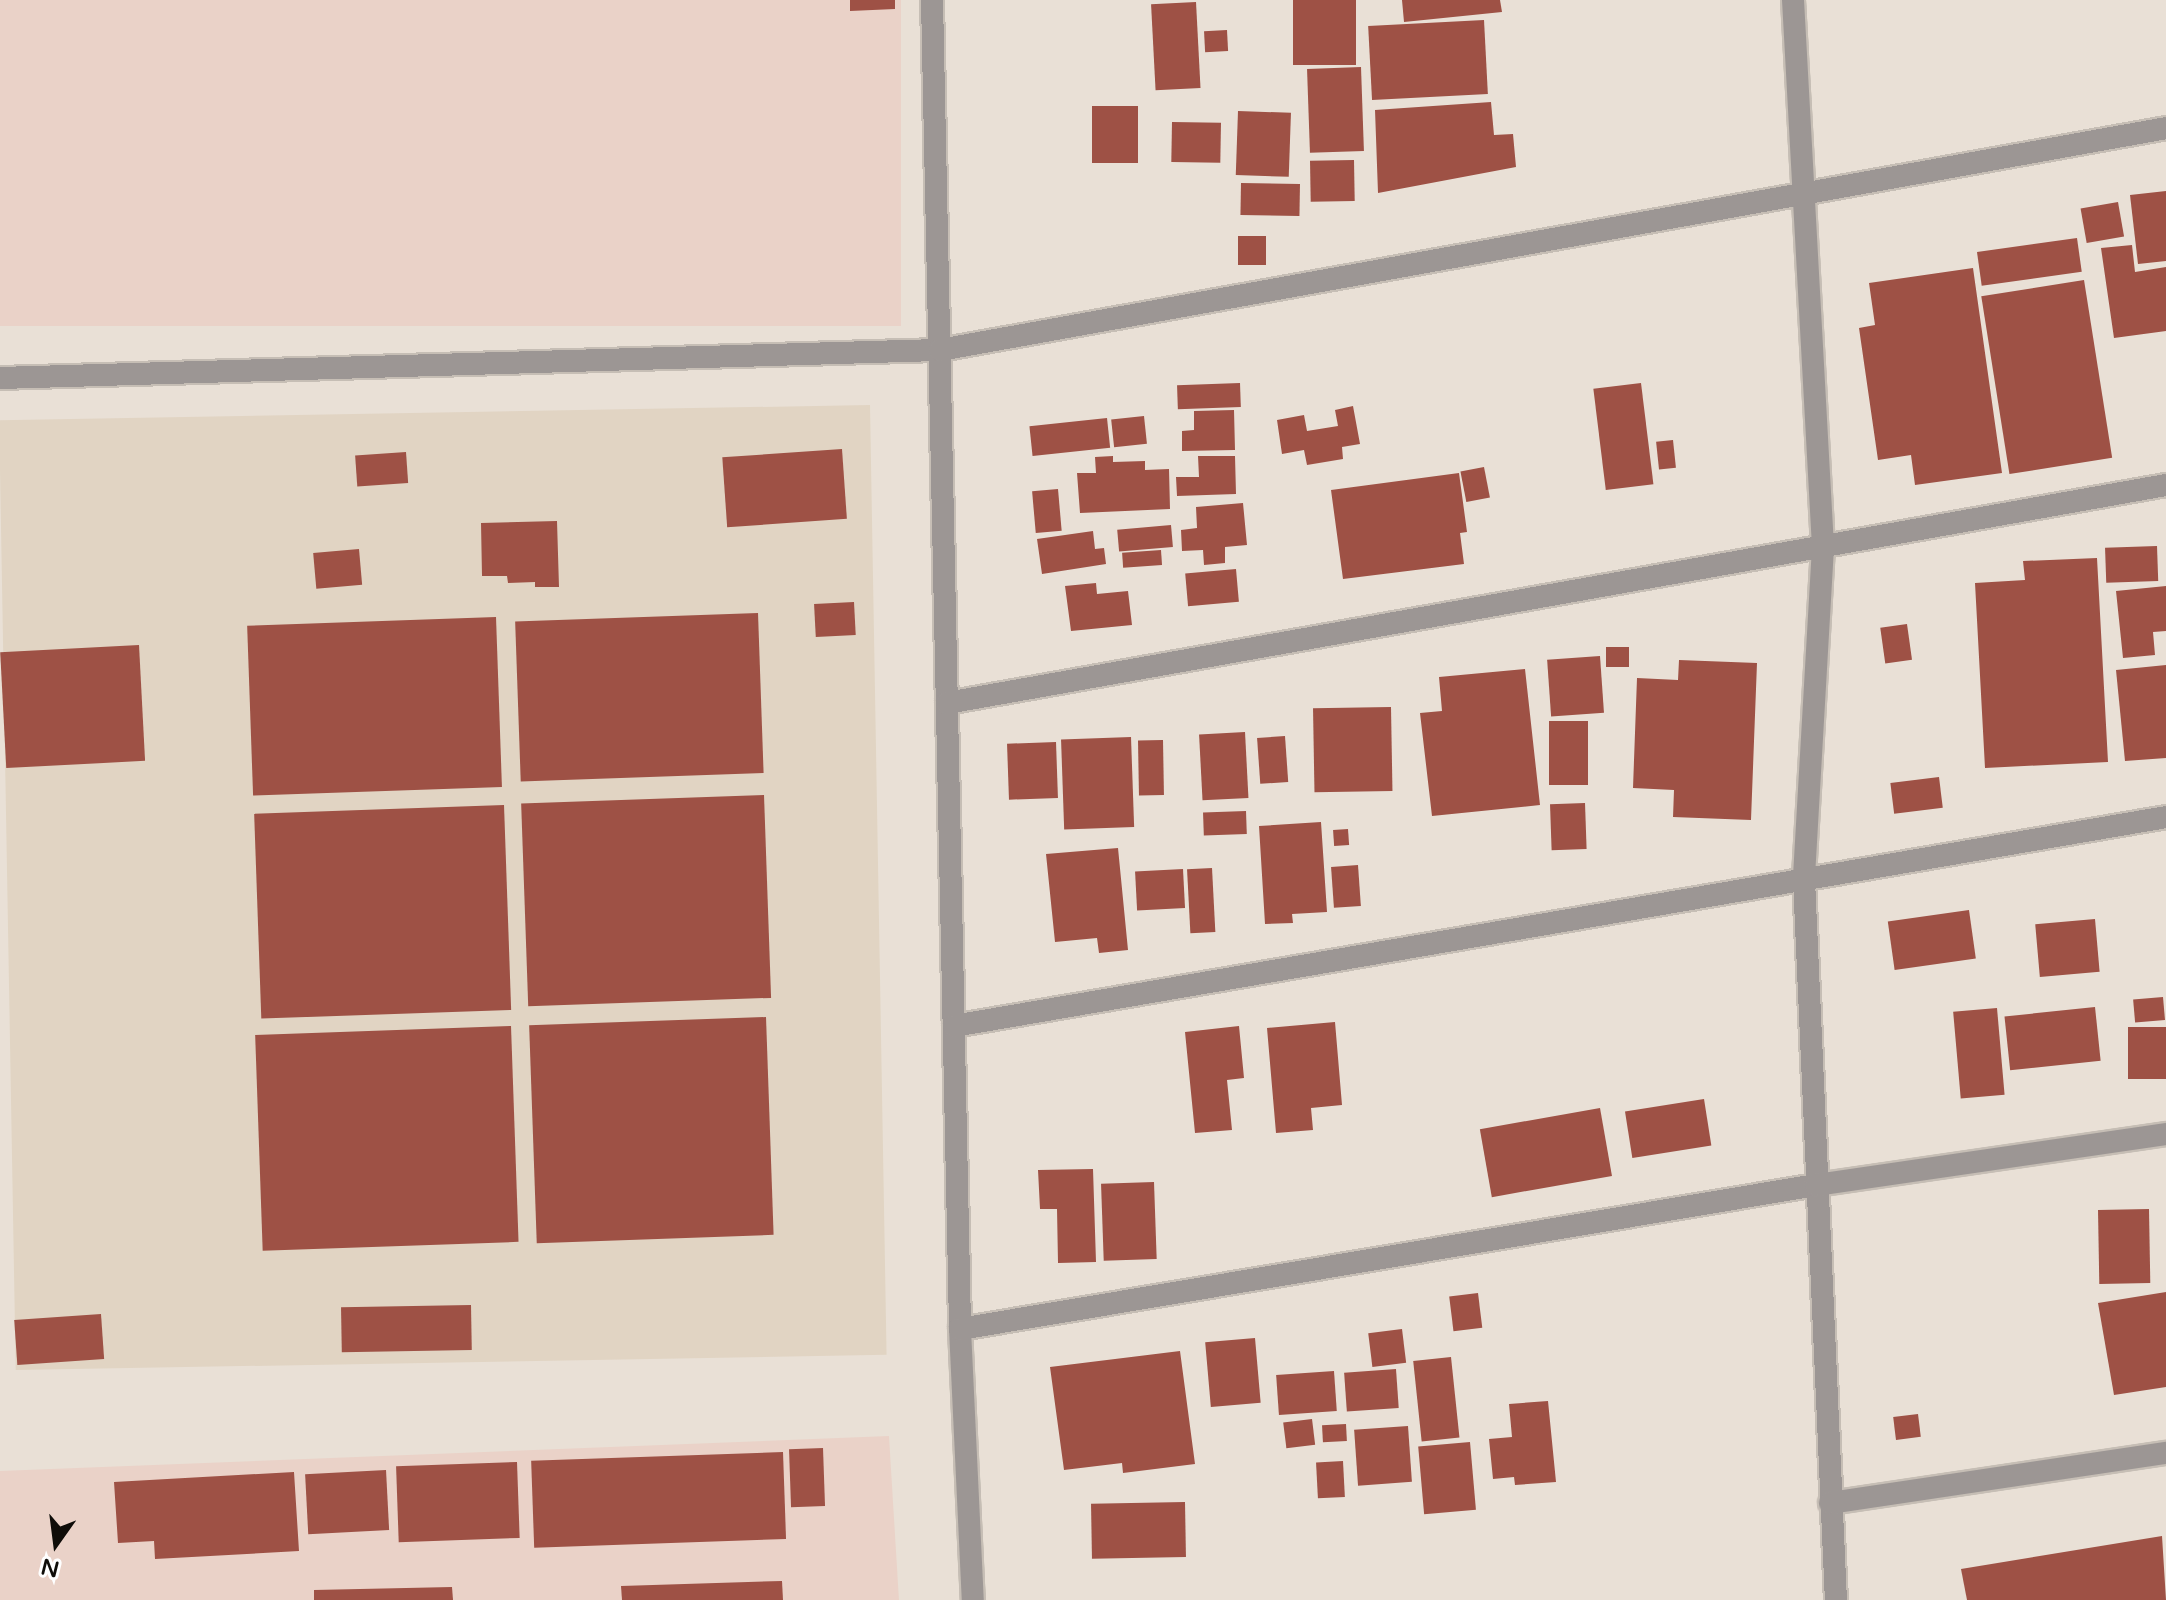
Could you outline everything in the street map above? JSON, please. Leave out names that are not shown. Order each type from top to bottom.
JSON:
[{"type":"street","points":[[932,0],[960,1329],[973,1600]]},
{"type":"street","points":[[1793,0],[1801,196],[1823,547],[1804,880],[1836,1600]]},
{"type":"street","points":[[0,378],[940,350],[2166,128]]},
{"type":"street","points":[[947,703],[2166,485]]},
{"type":"street","points":[[954,1026],[2166,817]]},
{"type":"street","points":[[960,1329],[1816,1185],[2166,1134]]},
{"type":"street","points":[[1830,1503],[2166,1453]]},
{"type":"shaded area","points":[[0,0],[901,0],[901,326],[0,326]]},
{"type":"shaded area","points":[[870,405],[887,1355],[16,1370],[0,420]]},
{"type":"shaded area","points":[[889,1436],[899,1600],[0,1600],[0,1471]]},
{"type":"building","points":[[850,0],[895,0],[895,9],[850,11]]},
{"type":"building","points":[[1293,0],[1356,0],[1356,65],[1293,65]]},
{"type":"building","points":[[1402,0],[1500,0],[1502,12],[1404,22]]},
{"type":"building","points":[[1196,2],[1201,88],[1156,90],[1151,4]]},
{"type":"building","points":[[1484,20],[1488,94],[1372,100],[1368,26]]},
{"type":"building","points":[[1227,30],[1228,51],[1205,52],[1204,31]]},
{"type":"building","points":[[1361,67],[1364,151],[1310,153],[1307,69]]},
{"type":"building","points":[[1491,102],[1494,135],[1513,134],[1516,167],[1378,193],[1375,110]]},
{"type":"building","points":[[1092,106],[1138,106],[1138,163],[1092,163]]},
{"type":"building","points":[[1238,111],[1291,113],[1289,177],[1236,175]]},
{"type":"building","points":[[1172,122],[1221,123],[1220,163],[1171,162]]},
{"type":"building","points":[[1354,160],[1355,201],[1311,202],[1310,161]]},
{"type":"building","points":[[1241,183],[1300,184],[1299,216],[1240,215]]},
{"type":"building","points":[[2166,191],[2166,261],[2138,264],[2130,195]]},
{"type":"building","points":[[2118,202],[2124,236],[2087,243],[2081,209]]},
{"type":"building","points":[[1238,236],[1266,236],[1266,265],[1238,265]]},
{"type":"building","points":[[2077,238],[2082,272],[1982,286],[1977,252]]},
{"type":"building","points":[[2132,245],[2135,272],[2166,267],[2166,331],[2114,338],[2101,248]]},
{"type":"building","points":[[1973,268],[2002,473],[1915,485],[1911,455],[1878,460],[1859,328],[1875,325],[1869,283]]},
{"type":"building","points":[[2084,280],[2112,458],[2009,474],[1981,296]]},
{"type":"building","points":[[1240,383],[1241,407],[1178,409],[1177,385]]},
{"type":"building","points":[[1641,383],[1653,484],[1606,490],[1593,389]]},
{"type":"building","points":[[1353,406],[1360,444],[1342,447],[1343,459],[1307,465],[1304,450],[1282,454],[1277,420],[1304,415],[1307,431],[1338,426],[1335,410]]},
{"type":"building","points":[[1234,410],[1235,450],[1182,451],[1182,431],[1194,430],[1194,411]]},
{"type":"building","points":[[1144,416],[1147,444],[1114,447],[1111,419]]},
{"type":"building","points":[[1107,418],[1110,448],[1033,456],[1029,426]]},
{"type":"building","points":[[1673,440],[1676,468],[1659,470],[1656,442]]},
{"type":"building","points":[[842,449],[847,519],[727,527],[722,457]]},
{"type":"building","points":[[406,452],[408,483],[357,486],[355,456]]},
{"type":"building","points":[[1113,456],[1113,462],[1145,461],[1145,470],[1169,469],[1170,509],[1080,513],[1077,473],[1096,473],[1095,457]]},
{"type":"building","points":[[1198,456],[1235,456],[1236,494],[1177,496],[1176,477],[1199,477]]},
{"type":"building","points":[[1484,467],[1490,497],[1466,502],[1460,472]]},
{"type":"building","points":[[1459,473],[1467,532],[1460,533],[1464,564],[1343,579],[1331,490]]},
{"type":"building","points":[[1058,489],[1062,531],[1036,533],[1032,491]]},
{"type":"building","points":[[1243,503],[1247,545],[1225,547],[1225,563],[1204,565],[1203,550],[1182,551],[1181,530],[1197,528],[1196,507]]},
{"type":"building","points":[[557,521],[559,587],[535,587],[535,582],[508,583],[507,576],[482,576],[481,523]]},
{"type":"building","points":[[1171,525],[1173,547],[1119,552],[1117,530]]},
{"type":"building","points":[[1093,531],[1095,549],[1104,548],[1106,564],[1042,574],[1037,539]]},
{"type":"building","points":[[2157,546],[2158,581],[2106,583],[2105,548]]},
{"type":"building","points":[[359,549],[362,585],[316,589],[313,553]]},
{"type":"building","points":[[1161,550],[1162,565],[1123,568],[1122,553]]},
{"type":"building","points":[[2097,558],[2108,762],[1985,768],[1975,583],[2025,580],[2023,561]]},
{"type":"building","points":[[1236,569],[1239,602],[1188,606],[1185,573]]},
{"type":"building","points":[[1096,583],[1097,594],[1128,591],[1132,625],[1071,631],[1065,586]]},
{"type":"building","points":[[2166,586],[2166,631],[2153,632],[2155,655],[2123,658],[2116,591]]},
{"type":"building","points":[[854,602],[856,635],[816,637],[814,604]]},
{"type":"building","points":[[758,613],[764,773],[521,781],[515,621]]},
{"type":"building","points":[[496,617],[502,787],[253,796],[247,626]]},
{"type":"building","points":[[1907,624],[1912,660],[1885,663],[1880,628]]},
{"type":"building","points":[[139,645],[145,761],[6,768],[0,652]]},
{"type":"building","points":[[1606,647],[1629,647],[1629,667],[1606,667]]},
{"type":"building","points":[[1600,656],[1604,713],[1551,717],[1547,660]]},
{"type":"building","points":[[1679,660],[1757,663],[1751,820],[1673,817],[1674,790],[1633,788],[1637,678],[1678,680]]},
{"type":"building","points":[[2166,665],[2166,758],[2125,761],[2116,670]]},
{"type":"building","points":[[1525,669],[1540,805],[1432,816],[1420,713],[1442,711],[1439,677]]},
{"type":"building","points":[[1391,707],[1392,791],[1314,792],[1313,708]]},
{"type":"building","points":[[1549,721],[1588,721],[1588,785],[1549,785]]},
{"type":"building","points":[[1245,732],[1248,798],[1203,800],[1199,734]]},
{"type":"building","points":[[1285,736],[1288,782],[1260,784],[1257,738]]},
{"type":"building","points":[[1131,737],[1134,827],[1064,829],[1061,739]]},
{"type":"building","points":[[1138,740],[1163,740],[1164,795],[1139,795]]},
{"type":"building","points":[[1056,742],[1058,798],[1009,800],[1007,744]]},
{"type":"building","points":[[1939,777],[1943,808],[1894,814],[1890,783]]},
{"type":"building","points":[[764,795],[771,998],[528,1006],[521,803]]},
{"type":"building","points":[[1585,803],[1587,849],[1552,850],[1550,804]]},
{"type":"building","points":[[504,805],[511,1010],[261,1019],[254,814]]},
{"type":"building","points":[[1246,811],[1247,834],[1204,835],[1203,813]]},
{"type":"building","points":[[1321,822],[1327,912],[1292,914],[1293,923],[1265,924],[1259,826]]},
{"type":"building","points":[[1348,829],[1349,845],[1334,846],[1333,830]]},
{"type":"building","points":[[1118,848],[1128,950],[1099,953],[1097,938],[1055,942],[1046,854]]},
{"type":"building","points":[[1358,865],[1361,906],[1334,908],[1331,867]]},
{"type":"building","points":[[1212,868],[1215,932],[1190,933],[1187,869]]},
{"type":"building","points":[[1183,869],[1185,908],[1137,910],[1135,872]]},
{"type":"building","points":[[1969,910],[1976,959],[1895,970],[1888,921]]},
{"type":"building","points":[[2095,919],[2100,972],[2040,977],[2035,924]]},
{"type":"building","points":[[2163,997],[2165,1020],[2135,1023],[2133,1000]]},
{"type":"building","points":[[2095,1007],[2101,1061],[2010,1070],[2004,1017]]},
{"type":"building","points":[[1997,1008],[2005,1095],[1961,1099],[1953,1012]]},
{"type":"building","points":[[766,1017],[774,1235],[537,1243],[529,1025]]},
{"type":"building","points":[[1335,1022],[1342,1105],[1311,1108],[1313,1130],[1276,1133],[1267,1028]]},
{"type":"building","points":[[511,1026],[519,1242],[263,1251],[255,1035]]},
{"type":"building","points":[[1239,1026],[1244,1078],[1227,1080],[1232,1130],[1195,1133],[1185,1032]]},
{"type":"building","points":[[2128,1027],[2166,1027],[2166,1079],[2128,1079]]},
{"type":"building","points":[[1704,1099],[1711,1145],[1632,1158],[1625,1112]]},
{"type":"building","points":[[1600,1108],[1612,1176],[1492,1197],[1480,1129]]},
{"type":"building","points":[[1093,1169],[1096,1262],[1058,1263],[1057,1209],[1040,1209],[1038,1170]]},
{"type":"building","points":[[1154,1182],[1157,1259],[1104,1261],[1101,1184]]},
{"type":"building","points":[[2149,1209],[2150,1283],[2099,1284],[2098,1210]]},
{"type":"building","points":[[2166,1292],[2166,1387],[2114,1395],[2098,1303]]},
{"type":"building","points":[[1478,1293],[1482,1328],[1453,1331],[1449,1297]]},
{"type":"building","points":[[471,1305],[472,1350],[342,1352],[341,1307]]},
{"type":"building","points":[[101,1314],[104,1359],[17,1365],[14,1320]]},
{"type":"building","points":[[1402,1329],[1406,1363],[1372,1367],[1368,1333]]},
{"type":"building","points":[[1255,1338],[1261,1403],[1211,1407],[1205,1342]]},
{"type":"building","points":[[1180,1351],[1195,1464],[1123,1473],[1122,1463],[1064,1470],[1050,1367]]},
{"type":"building","points":[[1451,1357],[1459,1438],[1422,1442],[1413,1361]]},
{"type":"building","points":[[1396,1369],[1399,1408],[1347,1412],[1344,1373]]},
{"type":"building","points":[[1334,1371],[1337,1411],[1279,1415],[1276,1375]]},
{"type":"building","points":[[1548,1401],[1556,1482],[1515,1485],[1514,1477],[1493,1479],[1489,1439],[1512,1437],[1509,1404]]},
{"type":"building","points":[[1918,1414],[1921,1437],[1896,1440],[1893,1417]]},
{"type":"building","points":[[1312,1419],[1315,1445],[1286,1448],[1283,1423]]},
{"type":"building","points":[[1346,1424],[1347,1441],[1323,1442],[1322,1425]]},
{"type":"building","points":[[1408,1426],[1412,1482],[1358,1486],[1354,1430]]},
{"type":"building","points":[[1470,1442],[1476,1510],[1424,1514],[1418,1447]]},
{"type":"building","points":[[823,1448],[825,1506],[791,1507],[789,1449]]},
{"type":"building","points":[[783,1452],[786,1539],[534,1548],[531,1461]]},
{"type":"building","points":[[1343,1461],[1345,1497],[1318,1498],[1316,1462]]},
{"type":"building","points":[[517,1462],[520,1538],[399,1542],[396,1466]]},
{"type":"building","points":[[386,1470],[389,1530],[308,1534],[305,1474]]},
{"type":"building","points":[[294,1472],[299,1551],[155,1559],[154,1541],[118,1543],[114,1482]]},
{"type":"building","points":[[1185,1502],[1186,1557],[1092,1559],[1091,1504]]},
{"type":"building","points":[[2162,1536],[2166,1600],[1967,1600],[1961,1569]]},
{"type":"building","points":[[782,1581],[783,1600],[622,1600],[621,1586]]},
{"type":"building","points":[[452,1587],[453,1600],[314,1600],[314,1590]]}]
